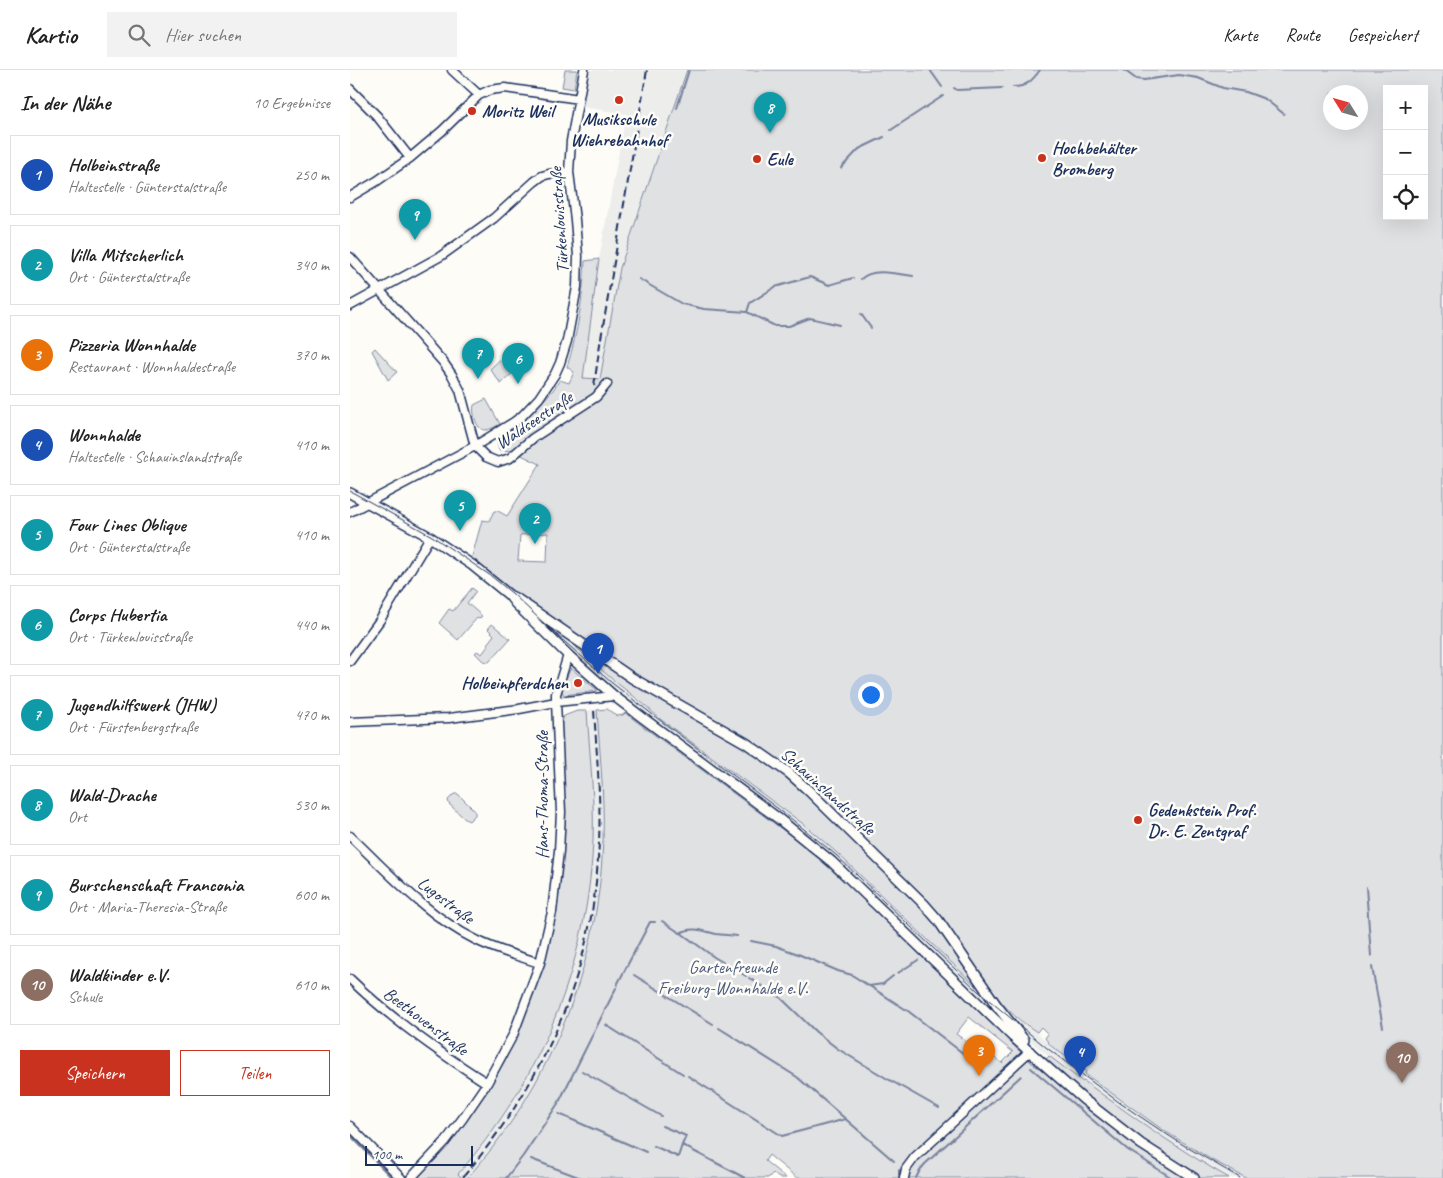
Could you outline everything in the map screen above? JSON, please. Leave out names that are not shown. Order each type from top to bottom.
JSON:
[{"type":"main road","points":[[350,493],[430,537],[472,565],[509,594]]},
{"type":"main road","name":"Schauinslandstraße","points":[[509,594],[632,678],[746,743],[789,773],[924,904],[938,920],[1030,1051]]},
{"type":"main road","name":"Schauinslandstraße","points":[[509,594],[515,603],[568,655],[614,696],[805,840],[856,884],[964,990],[1083,1099],[1141,1144],[1194,1178]]},
{"type":"main road","points":[[964,990],[976,992],[982,984]]},
{"type":"street","points":[[452,70],[479,95]]},
{"type":"street","name":"Türkenlouisstraße","points":[[350,512],[475,446],[514,422],[529,408],[548,385],[562,358],[567,342],[577,287],[577,238],[569,172],[572,141],[584,70]]},
{"type":"street","points":[[350,197],[410,158],[442,131],[479,95],[490,90],[505,88],[579,99]]},
{"type":"street","points":[[350,89],[377,116],[410,158]]},
{"type":"street","points":[[350,306],[441,256],[468,238],[542,176],[569,172]]},
{"type":"street","points":[[350,257],[443,362],[452,375],[466,407],[475,446]]},
{"type":"street","name":"Waldseestraße","points":[[475,446],[491,460],[504,461],[533,438],[596,397],[607,384]]},
{"type":"street","points":[[350,661],[380,620],[430,537]]},
{"type":"street","name":"Hans-Thoma-Straße","points":[[411,1178],[449,1136],[487,1083],[513,1035],[540,963],[552,912],[560,851],[561,801],[556,694],[568,655]]},
{"type":"street","points":[[350,722],[449,718],[556,702],[614,696]]},
{"type":"street","name":"Lugostraße","points":[[350,836],[419,902],[456,929],[494,948],[540,963]]},
{"type":"street","name":"Beethovenstraße","points":[[350,979],[403,1026],[487,1083]]},
{"type":"street","points":[[904,1178],[906,1169],[915,1157],[1030,1051]]},
{"type":"street","points":[[350,1126],[401,1178]]},
{"type":"shaded area","points":[[588,70],[687,70],[620,268],[600,380],[583,378],[599,259],[626,114],[582,107]]},
{"type":"shaded area","points":[[526,612],[545,621],[660,719],[802,823],[836,852],[975,985],[986,981],[998,999],[1019,1021],[1037,1032],[1051,1046],[1086,1071],[1086,1074],[1163,1130],[1246,1178],[1229,1178],[1182,1151],[1048,1056],[977,997],[877,900],[622,698]]},
{"type":"shaded area","points":[[607,709],[605,955],[492,1178],[462,1178],[452,1169],[528,1031],[581,787],[577,711]]},
{"type":"green space","points":[[565,70],[577,70],[574,89],[562,87]]},
{"type":"green space","points":[[687,70],[1443,70],[1443,1178],[1246,1178],[1163,1130],[1085,1074],[1086,1071],[1051,1046],[1045,1038],[1048,1034],[1041,1027],[1037,1032],[1015,1016],[997,997],[986,981],[975,985],[836,852],[802,823],[660,719],[546,621],[547,617],[471,560],[482,520],[489,521],[494,511],[507,516],[540,464],[513,451],[499,450],[496,438],[532,413],[560,380],[569,383],[574,372],[567,367],[579,314],[585,261],[599,259],[583,378],[600,379],[620,268]],"holes":[[[548,533],[547,562],[518,561],[520,535]]]},
{"type":"green space","points":[[375,348],[397,372],[388,380],[372,351]]},
{"type":"green space","points":[[508,352],[521,365],[501,384],[490,369]]},
{"type":"green space","points":[[486,399],[500,424],[485,430],[477,424],[474,416],[474,405]]},
{"type":"green space","points":[[472,588],[476,591],[467,603],[482,616],[479,619],[477,618],[458,640],[439,623],[449,609],[453,611]]},
{"type":"green space","points":[[492,624],[510,639],[489,662],[483,661],[475,653],[477,651],[482,654],[488,646],[487,644],[494,635],[488,629]]},
{"type":"green space","points":[[571,668],[597,691],[564,695],[562,686]]},
{"type":"green space","name":"Gartenfreunde Freiburg-Wonnhalde e.V.","points":[[607,709],[617,716],[625,713],[802,844],[856,892],[1035,1066],[1039,1068],[1049,1056],[1155,1132],[1229,1178],[797,1178],[769,1155],[765,1161],[786,1178],[779,1178],[773,1173],[768,1178],[467,1178],[495,1144],[520,1108],[543,1069],[562,1029],[577,988],[589,945],[597,902],[603,840],[602,784],[597,710]],"holes":[[[969,1017],[1013,1052],[1002,1063],[975,1044],[971,1045],[956,1034]]]},
{"type":"green space","points":[[577,711],[587,711],[592,784],[593,840],[587,902],[578,945],[566,987],[551,1027],[532,1066],[511,1104],[486,1140],[458,1174],[462,1178],[415,1178],[441,1150],[515,1037],[555,911],[561,724],[564,716]]},
{"type":"green space","points":[[454,794],[458,794],[475,811],[475,815],[469,821],[449,804],[448,800]]},
{"type":"waterway","points":[[677,108],[689,70]]},
{"type":"waterway","points":[[930,70],[942,87]]},
{"type":"waterway","points":[[1013,87],[1028,83],[1040,70]]},
{"type":"waterway","points":[[1124,70],[1136,79],[1144,80],[1179,75],[1198,78],[1223,88],[1246,92],[1265,99],[1284,114]]},
{"type":"waterway","points":[[954,88],[957,90],[1002,88]]},
{"type":"waterway","points":[[891,130],[943,96]]},
{"type":"waterway","points":[[841,168],[859,149],[884,137]]},
{"type":"waterway","points":[[861,279],[866,275],[878,272],[913,276]]},
{"type":"waterway","points":[[747,312],[750,303],[775,287],[810,277],[829,285],[853,278]]},
{"type":"waterway","points":[[639,279],[682,304],[704,309],[747,312],[775,326],[789,326],[810,318],[840,325]]},
{"type":"waterway","points":[[861,314],[871,328]]},
{"type":"waterway","points":[[1366,887],[1371,956]]},
{"type":"waterway","points":[[662,921],[680,933],[694,929],[737,936]]},
{"type":"waterway","points":[[617,985],[650,922],[655,922]]},
{"type":"waterway","points":[[681,933],[714,957],[746,976]]},
{"type":"waterway","points":[[751,941],[776,946],[798,954],[852,975],[869,986],[883,984],[893,976]]},
{"type":"waterway","points":[[898,973],[918,960]]},
{"type":"waterway","points":[[1372,967],[1383,1027]]},
{"type":"waterway","points":[[634,975],[713,1024]]},
{"type":"waterway","points":[[749,978],[780,997],[816,1032],[838,1049],[939,1108]]},
{"type":"waterway","points":[[871,987],[908,1011],[964,1054]]},
{"type":"waterway","points":[[506,1178],[559,1102],[616,988]]},
{"type":"waterway","points":[[606,1025],[683,1074]]},
{"type":"waterway","points":[[719,1028],[797,1077],[894,1161]]},
{"type":"waterway","points":[[1387,1048],[1390,1067]]},
{"type":"waterway","points":[[1031,1068],[1128,1150],[1172,1178]]},
{"type":"waterway","points":[[582,1071],[661,1116]]},
{"type":"waterway","points":[[688,1076],[782,1136],[846,1119]]},
{"type":"waterway","points":[[916,1178],[925,1164],[1021,1076]]},
{"type":"waterway","points":[[559,1114],[646,1152]]},
{"type":"waterway","points":[[662,1126],[686,1136],[682,1145]]},
{"type":"waterway","points":[[350,1135],[392,1178]]},
{"type":"waterway","points":[[654,1146],[678,1157],[682,1145],[745,1178]]},
{"type":"waterway","points":[[531,1159],[581,1178]]},
{"type":"waterway","points":[[899,1170],[899,1178]]},
{"type":"tram line","points":[[350,491],[432,536],[491,576],[612,683],[789,817],[836,855],[978,991],[1047,1048],[1120,1103],[1160,1130],[1240,1178]]},
{"type":"railway","points":[[594,386],[647,70]]},
{"type":"railway","points":[[463,1177],[491,1142],[538,1068],[573,988],[585,946],[593,903],[599,840],[599,784],[594,710]]},
{"type":"place","name":"Musikschule Wiehrebahnhof","points":[[619,100]]},
{"type":"place","name":"Moritz Weil","points":[[472,111]]},
{"type":"place","name":"Wald-Drache","points":[[770,133]]},
{"type":"place","name":"Hochbehälter Bromberg","points":[[1042,158]]},
{"type":"place","name":"Eule","points":[[757,159]]},
{"type":"place","name":"Burschenschaft Franconia","points":[[415,240]]},
{"type":"place","name":"Jugendhilfswerk (JHW)","points":[[478,379]]},
{"type":"place","name":"Corps Hubertia","points":[[518,384]]},
{"type":"place","name":"Four Lines Oblique","points":[[460,531]]},
{"type":"place","name":"Villa Mitscherlich","points":[[535,544]]},
{"type":"place","name":"Holbeinstraße","points":[[598,674]]},
{"type":"place","name":"Holbeinpferdchen","points":[[578,683]]},
{"type":"place","name":"Gedenkstein Prof. Dr. E. Zentgraf","points":[[1138,820]]},
{"type":"place","name":"Pizzeria Wonnhalde","points":[[979,1076]]},
{"type":"place","name":"Wonnhalde","points":[[1080,1077]]},
{"type":"place","name":"Waldkinder e.V.","points":[[1402,1083]]}]
